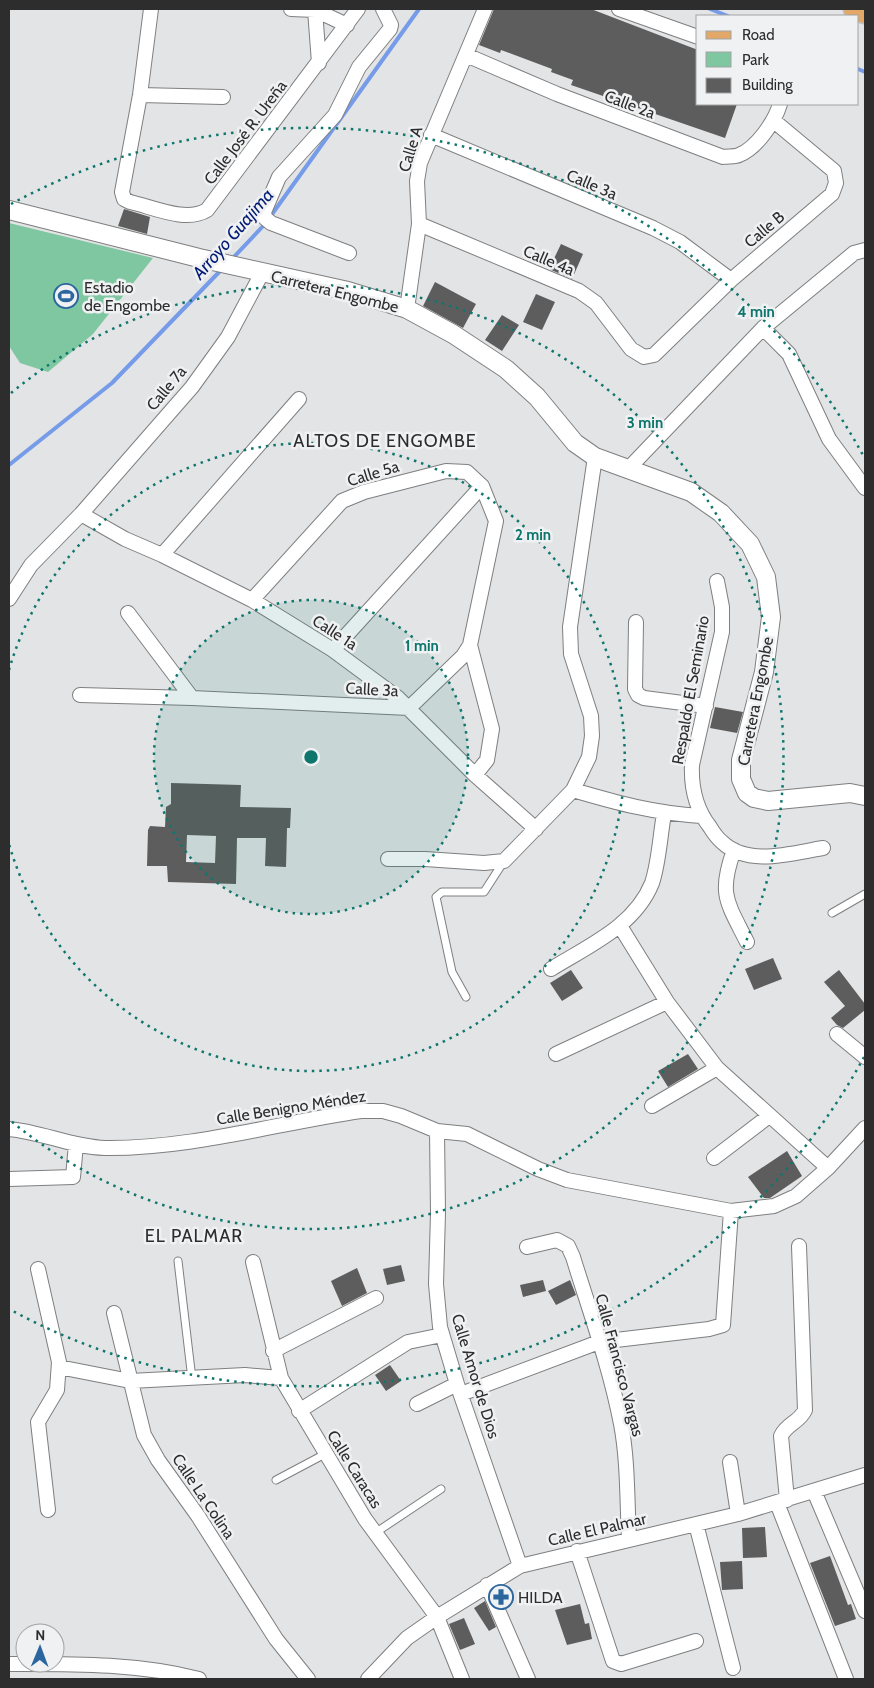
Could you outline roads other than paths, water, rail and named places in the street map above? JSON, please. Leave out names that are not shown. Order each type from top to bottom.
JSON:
[{"type":"main road","points":[[855,9],[865,12]]},
{"type":"street","points":[[151,9],[140,95],[223,97]]},
{"type":"street","points":[[291,9],[315,10],[347,25]]},
{"type":"street","name":"Calle José R. Ureña","points":[[140,95],[122,192],[124,199],[188,216],[199,215],[207,210],[358,9]]},
{"type":"street","points":[[349,253],[268,220],[265,207],[279,177],[335,115],[363,61],[390,29],[391,25],[383,9]]},
{"type":"street","name":"Calle A","points":[[407,309],[419,224],[417,181],[420,163],[485,9]]},
{"type":"street","points":[[619,9],[696,36]]},
{"type":"street","points":[[315,10],[319,63]]},
{"type":"street","name":"Calle 2a","points":[[466,55],[557,94],[723,157],[740,155],[774,121]]},
{"type":"street","points":[[774,121],[780,105]]},
{"type":"street","name":"Calle B","points":[[644,356],[654,355],[731,280],[832,194],[836,188],[834,171],[774,121]]},
{"type":"street","name":"Calle 3a","points":[[431,135],[653,228],[680,242],[731,280]]},
{"type":"street","name":"Carretera Engombe","points":[[9,210],[199,258],[348,291],[407,309],[453,334],[506,369],[537,397],[575,443],[595,458],[629,468],[690,492],[721,513],[750,544],[766,577],[771,617],[764,672],[741,760],[741,779],[747,793],[754,798],[768,801],[850,793],[865,796]]},
{"type":"street","name":"Calle 4a","points":[[419,224],[579,291],[596,303],[631,349],[644,356]]},
{"type":"street","points":[[629,468],[664,429],[711,385],[763,328],[854,253],[865,250]]},
{"type":"street","name":"Calle 7a","points":[[80,514],[192,387],[228,337],[262,273]]},
{"type":"street","points":[[763,328],[789,354],[829,438],[865,488]]},
{"type":"street","points":[[162,555],[299,399]]},
{"type":"street","points":[[388,860],[425,859],[484,863],[504,861],[573,790],[588,757],[592,736],[591,716],[571,654],[570,627],[595,458]]},
{"type":"street","name":"Calle 5a","points":[[252,600],[342,501],[364,492],[446,471],[467,472],[482,486]]},
{"type":"street","points":[[333,650],[482,486]]},
{"type":"street","name":"Calle 3a","points":[[80,695],[408,708],[463,656],[470,645],[496,521],[482,486]]},
{"type":"street","points":[[9,599],[32,564],[80,514]]},
{"type":"street","name":"Calle 1a","points":[[80,514],[125,539],[162,555],[252,600],[333,650],[398,698],[475,776],[536,829]]},
{"type":"street","name":"Respaldo El Seminario","points":[[717,581],[722,607],[722,632],[692,765],[692,780],[701,816],[722,842],[734,850],[750,855],[772,856],[823,848]]},
{"type":"street","points":[[128,613],[192,698]]},
{"type":"street","points":[[636,622],[635,689],[638,695],[644,698],[706,706]]},
{"type":"street","points":[[470,645],[492,729],[487,760],[475,776]]},
{"type":"street","points":[[573,790],[636,809],[664,814],[701,816]]},
{"type":"street","points":[[551,969],[620,926],[639,909],[652,882],[664,814]]},
{"type":"street","points":[[734,850],[726,871],[724,889],[726,900],[747,942]]},
{"type":"street","points":[[620,926],[667,1002],[717,1068],[828,1168]]},
{"type":"street","points":[[556,1054],[667,1002]]},
{"type":"street","points":[[837,1034],[865,1057]]},
{"type":"street","points":[[652,1106],[717,1068]]},
{"type":"street","name":"Calle Benigno Méndez","points":[[9,1129],[30,1131],[76,1144],[105,1148],[178,1143],[361,1111],[383,1111],[437,1130],[467,1134],[538,1169],[567,1180],[731,1211],[763,1208],[786,1202],[796,1196],[828,1168],[865,1128]]},
{"type":"street","points":[[714,1158],[769,1116]]},
{"type":"street","name":"Calle Amor de Dios","points":[[437,1130],[438,1214],[436,1284],[442,1335],[520,1566]]},
{"type":"street","points":[[9,1179],[73,1177],[76,1144]]},
{"type":"street","points":[[417,1404],[599,1342],[708,1329],[722,1325],[731,1211]]},
{"type":"street","name":"Calle Francisco Vargas","points":[[527,1247],[557,1240],[568,1246],[599,1342],[624,1444],[629,1539]]},
{"type":"street","points":[[799,1246],[805,1410],[802,1418],[786,1426],[781,1436],[782,1502],[846,1679]]},
{"type":"street","name":"Calle Caracas","points":[[253,1262],[281,1378],[299,1411],[375,1534],[437,1617],[462,1679]]},
{"type":"street","points":[[38,1269],[59,1369],[56,1390],[38,1422],[48,1510]]},
{"type":"street","points":[[273,1351],[376,1298]]},
{"type":"street","name":"Calle La Colina","points":[[114,1313],[144,1435],[158,1460],[198,1516],[276,1639],[308,1679]]},
{"type":"street","points":[[299,1411],[408,1342],[442,1335]]},
{"type":"street","points":[[59,1369],[69,1369],[130,1381],[245,1375],[281,1378]]},
{"type":"street","points":[[730,1462],[738,1514]]},
{"type":"street","name":"Calle El Palmar","points":[[368,1679],[407,1638],[487,1585],[520,1566],[576,1551],[738,1514],[865,1475]]},
{"type":"street","points":[[814,1491],[865,1611]]},
{"type":"street","points":[[696,1524],[733,1668]]},
{"type":"street","points":[[576,1551],[613,1662],[621,1664],[696,1641]]},
{"type":"street","points":[[487,1585],[528,1679]]},
{"type":"street","points":[[9,1664],[83,1664],[199,1679]]},
{"type":"lane","points":[[466,998],[452,972],[436,898],[442,892],[484,892],[504,861]]},
{"type":"lane","points":[[832,913],[865,894]]},
{"type":"lane","points":[[178,1261],[192,1379]]},
{"type":"lane","points":[[276,1480],[325,1454]]},
{"type":"lane","points":[[375,1534],[441,1489]]},
{"type":"waterway","name":"Arroyo Guajima","points":[[232,259],[265,224],[419,9]]},
{"type":"waterway","name":"Arroyo Guajima","points":[[710,9],[725,15]]},
{"type":"waterway","name":"Arroyo Guajima","points":[[859,69],[865,72]]},
{"type":"waterway","name":"Arroyo Guajima","points":[[9,465],[112,383],[222,269]]},
{"type":"place","name":"Estadio de Engombe","points":[[66,296]]},
{"type":"place","name":"HILDA","points":[[501,1597]]},
{"type":"district","name":"ALTOS DE ENGOMBE","points":[[385,441]]},
{"type":"district","name":"EL PALMAR","points":[[194,1236]]}]
